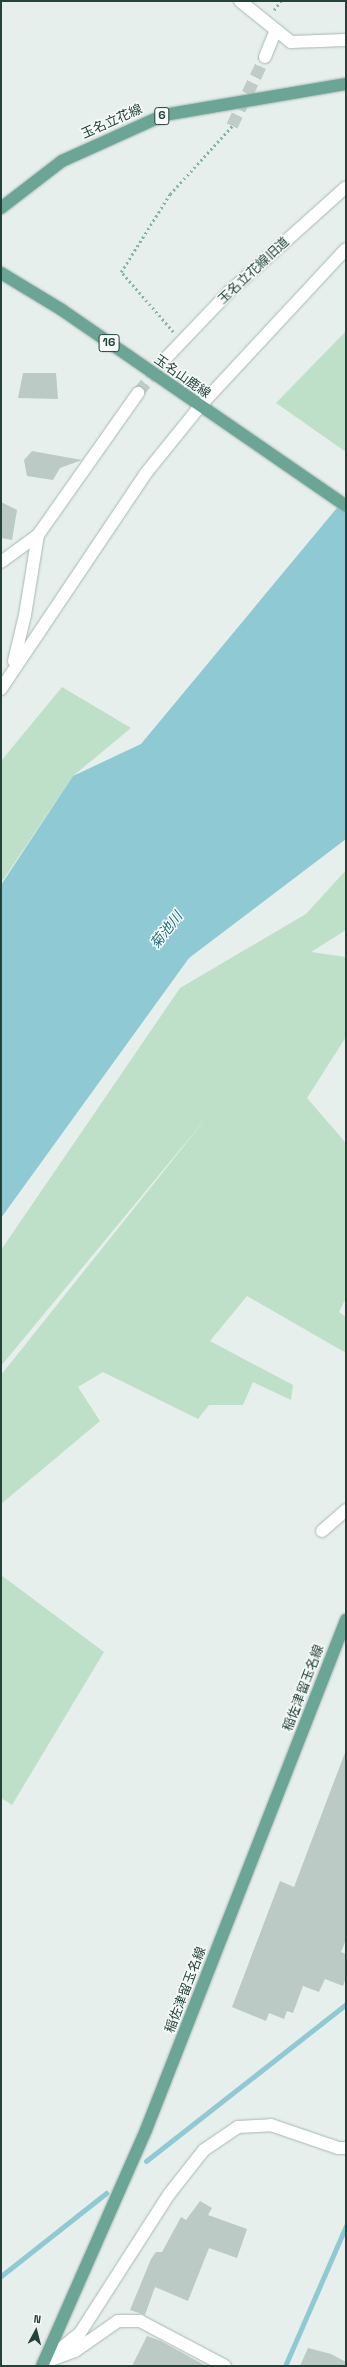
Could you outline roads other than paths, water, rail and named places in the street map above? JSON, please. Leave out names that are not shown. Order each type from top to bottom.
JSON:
[{"type":"main road","name":"玉名立花線","points":[[1,208],[62,161],[164,115],[346,84]]},
{"type":"main road","name":"玉名山鹿線","points":[[1,273],[62,310],[346,506]]},
{"type":"main road","name":"稲佐津留玉名線","points":[[43,2364],[146,2130],[346,1620]]},
{"type":"street","points":[[240,1],[291,42],[346,40]]},
{"type":"street","points":[[265,57],[276,30]]},
{"type":"street","name":"玉名立花線旧道","points":[[166,358],[229,292],[346,188]]},
{"type":"street","points":[[1,689],[12,668],[146,473],[200,406],[346,249]]},
{"type":"street","points":[[1,562],[38,535],[138,393]]},
{"type":"street","points":[[12,668],[25,615],[38,535]]},
{"type":"street","points":[[322,1530],[346,1510]]},
{"type":"street","points":[[43,2364],[80,2333],[170,2193],[204,2150],[238,2127],[271,2125],[338,2148],[346,2148]]},
{"type":"street","points":[[43,2364],[75,2351],[118,2321],[140,2321],[226,2366]]},
{"type":"water","name":"菊池川","points":[[346,497],[346,839],[189,958],[1,1218],[1,885],[73,776],[141,744]]},
{"type":"waterway","points":[[146,2161],[346,2004]]},
{"type":"waterway","points":[[1,2276],[106,2193]]},
{"type":"waterway","points":[[285,2366],[346,2226]]},
{"type":"tunnel","points":[[232,126],[265,57]]},
{"type":"tunnel","points":[[138,393],[166,358]]}]
